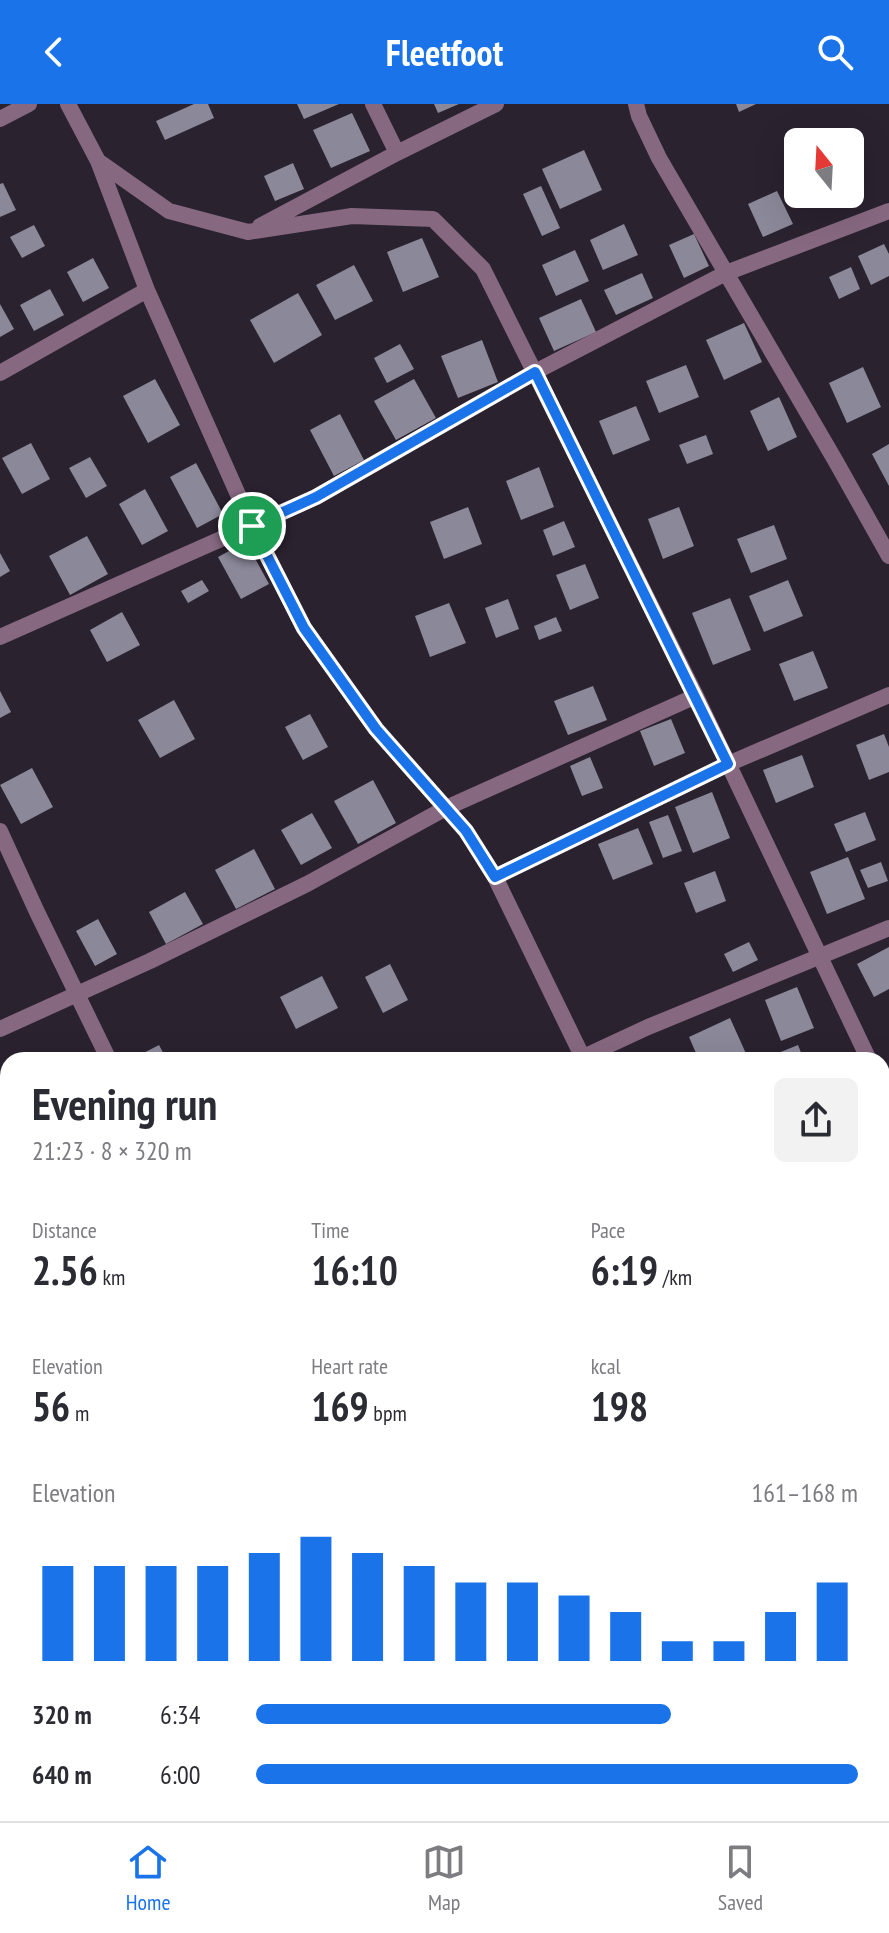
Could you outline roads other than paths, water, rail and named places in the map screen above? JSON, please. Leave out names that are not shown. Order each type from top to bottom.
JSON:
[{"type":"street","points":[[0,119],[29,104]]},
{"type":"street","points":[[68,104],[98,161],[147,290],[252,526],[304,628],[376,729],[466,831],[495,877],[578,1052]]},
{"type":"street","points":[[373,104],[397,153]]},
{"type":"street","points":[[248,232],[496,104]]},
{"type":"street","points":[[636,104],[659,158],[889,556]]},
{"type":"street","points":[[98,161],[169,211],[248,232],[352,216],[433,219],[483,269],[696,696],[865,1052]]},
{"type":"street","points":[[0,637],[316,497],[535,372],[726,273],[889,211]]},
{"type":"street","points":[[0,373],[147,290]]},
{"type":"street","points":[[495,877],[728,764],[889,695]]},
{"type":"street","points":[[0,1029],[150,961],[307,884],[446,808],[696,696]]},
{"type":"street","points":[[0,831],[105,1052]]},
{"type":"street","points":[[596,1052],[648,1027],[889,928]]}]
